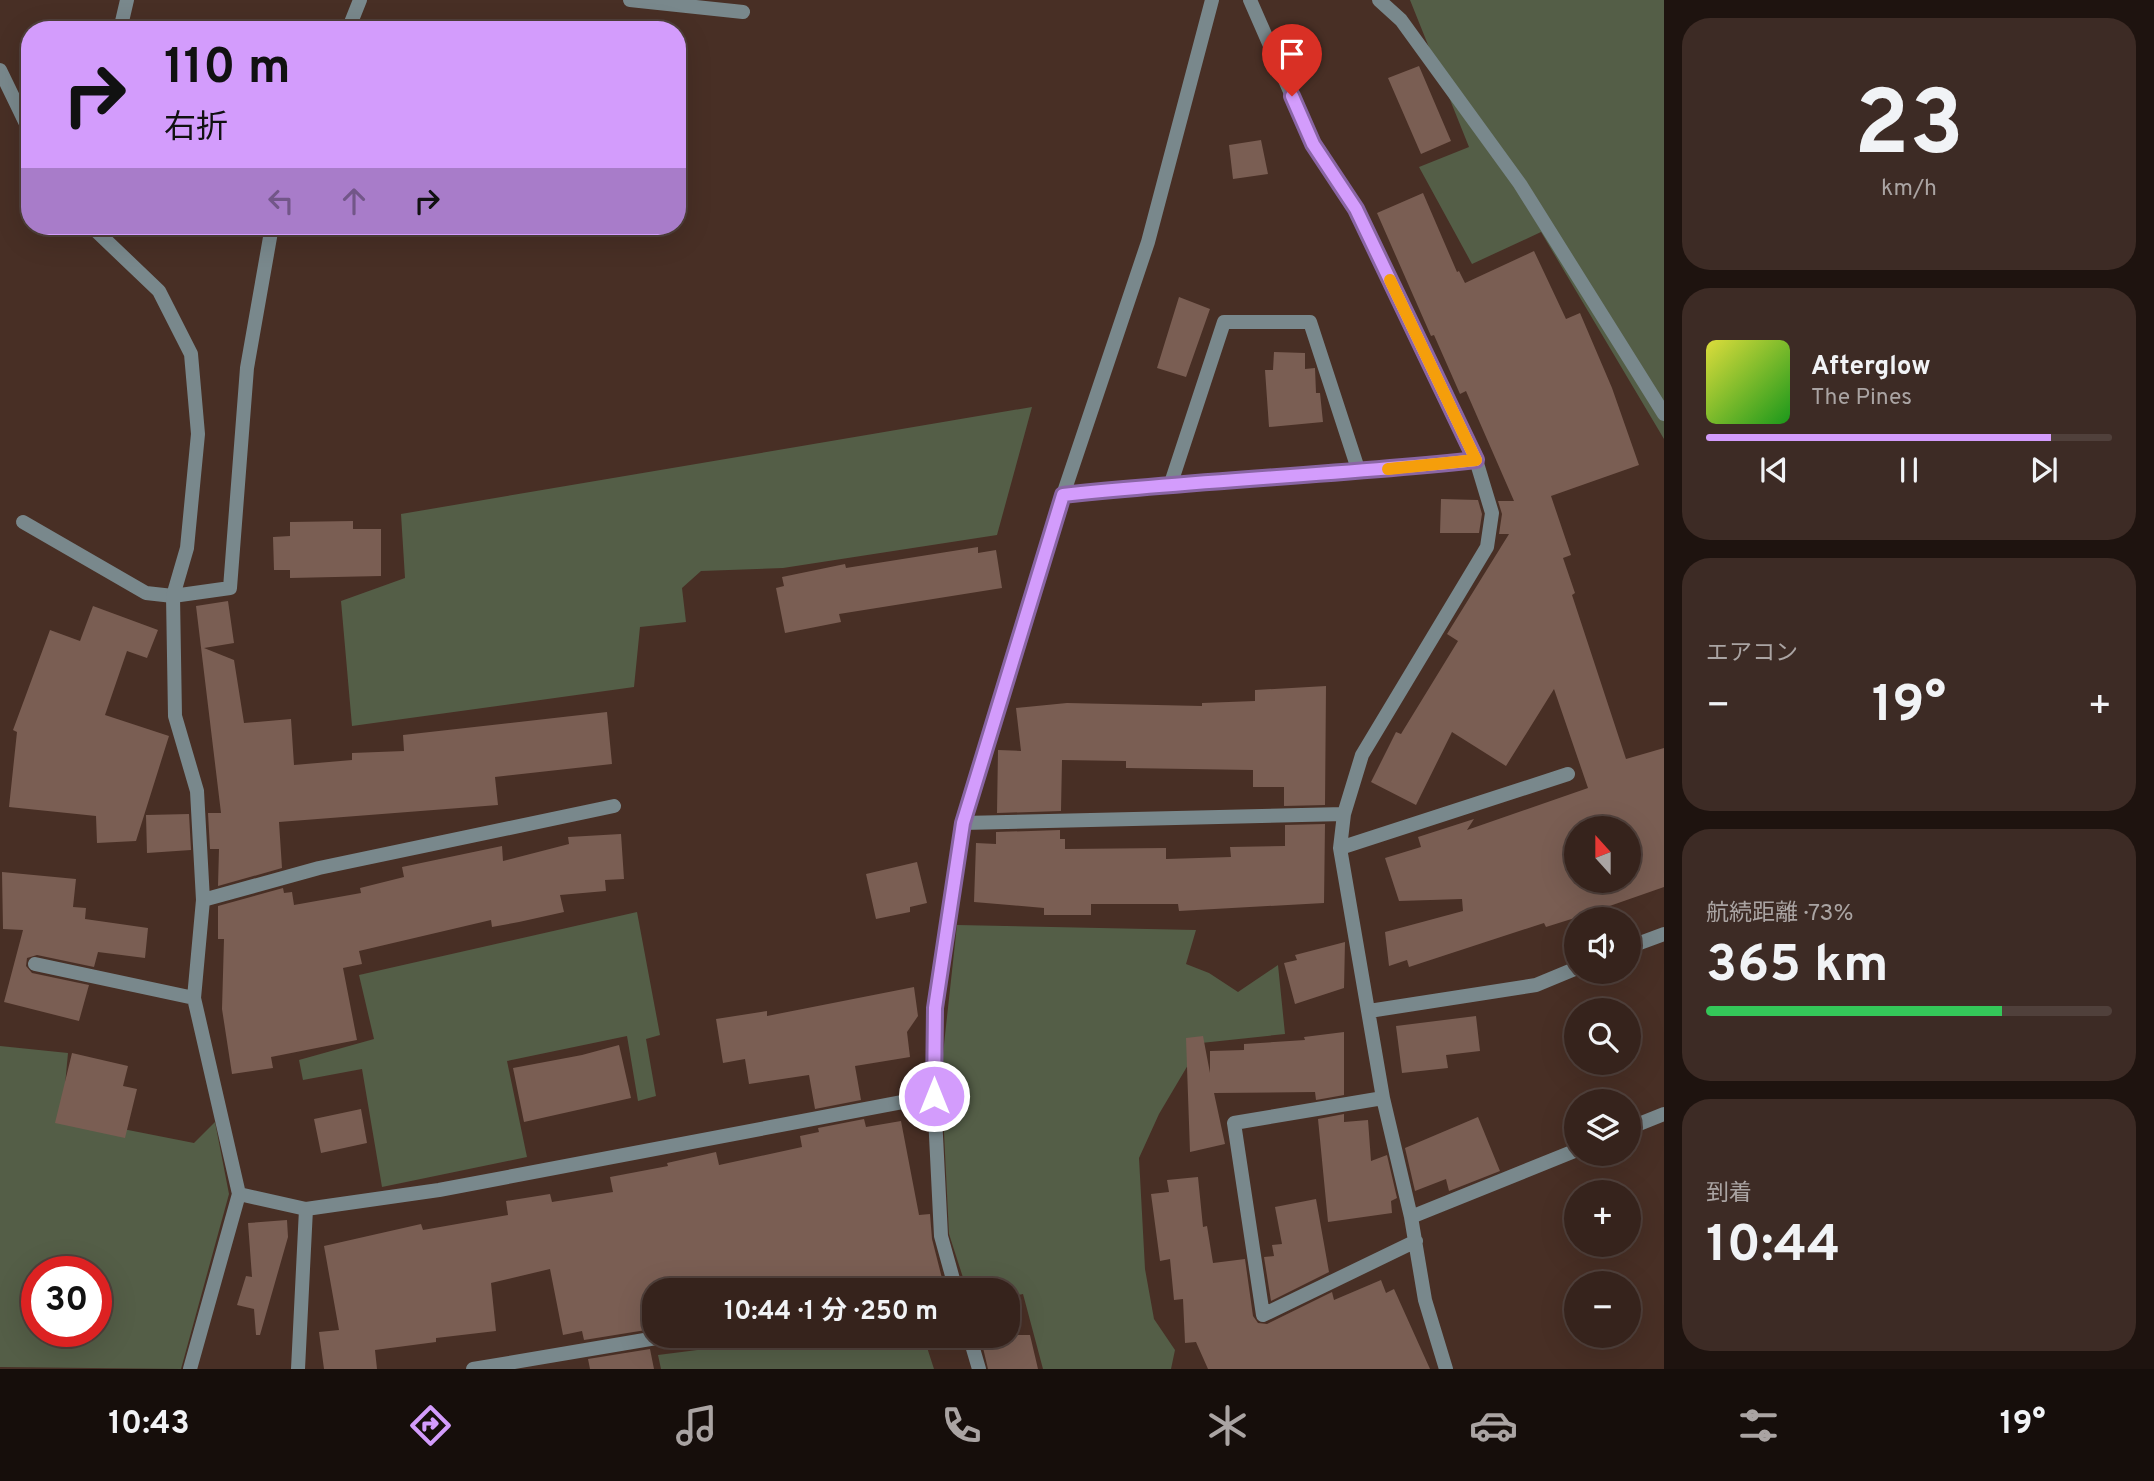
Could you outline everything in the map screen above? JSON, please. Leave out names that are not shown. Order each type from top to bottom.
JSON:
[{"type":"street","points":[[122,21],[127,0]]},
{"type":"street","points":[[352,21],[360,0]]},
{"type":"street","points":[[630,0],[743,12]]},
{"type":"street","points":[[953,1278],[941,1236],[934,1096],[935,1008],[963,823],[1063,495],[1148,242],[1212,0]]},
{"type":"street","points":[[1250,0],[1313,144],[1356,209],[1476,460],[1492,513],[1487,547],[1362,755],[1344,814],[1340,848],[1383,1098],[1416,1241],[1425,1300],[1446,1369]]},
{"type":"street","points":[[1379,0],[1401,20],[1520,184],[1664,414]]},
{"type":"street","points":[[1400,0],[1401,20]]},
{"type":"street","points":[[0,70],[21,113]]},
{"type":"street","points":[[100,235],[159,291],[191,354],[198,434],[187,548],[173,596],[175,716],[197,791],[203,900],[194,998],[239,1194],[190,1369]]},
{"type":"street","points":[[23,522],[146,593],[173,596],[230,588],[247,368],[270,235]]},
{"type":"street","points":[[1171,483],[1224,323],[1310,323],[1359,472]]},
{"type":"street","points":[[1063,495],[1171,483],[1359,472],[1476,460]]},
{"type":"street","points":[[1340,848],[1568,774]]},
{"type":"street","points":[[203,900],[318,869],[614,807]]},
{"type":"street","points":[[963,823],[1344,814]]},
{"type":"street","points":[[1641,942],[1664,933]]},
{"type":"street","points":[[35,964],[194,998]]},
{"type":"street","points":[[1369,1011],[1536,985],[1564,973]]},
{"type":"street","points":[[239,1194],[306,1209],[439,1190],[934,1096]]},
{"type":"street","points":[[1383,1098],[1234,1123],[1263,1315],[1416,1241]]},
{"type":"street","points":[[1641,1123],[1664,1114]]},
{"type":"street","points":[[1411,1217],[1564,1155]]},
{"type":"street","points":[[298,1369],[306,1209]]},
{"type":"street","points":[[473,1369],[642,1340]]},
{"type":"street","points":[[973,1348],[979,1369]]},
{"type":"green space","points":[[1410,0],[1664,0],[1664,439],[1541,232],[1472,264],[1419,167],[1469,147]]},
{"type":"green space","points":[[1032,407],[997,535],[783,568],[701,571],[682,588],[686,622],[640,627],[634,687],[352,726],[341,601],[405,578],[401,514]]},
{"type":"green space","points":[[637,912],[660,1035],[646,1039],[656,1096],[638,1101],[627,1036],[507,1061],[527,1157],[382,1187],[362,1069],[303,1080],[299,1060],[374,1039],[359,975]]},
{"type":"green space","points":[[957,925],[1196,930],[1186,964],[1209,973],[1238,992],[1278,965],[1285,1034],[1201,1043],[1159,1114],[1139,1158],[1145,1269],[1154,1319],[1175,1350],[1171,1369],[1043,1369],[1023,1294],[1020,1295],[1020,1278],[963,1278],[949,1234],[941,1072]]},
{"type":"green space","points":[[0,1046],[68,1053],[62,1117],[194,1143],[215,1122],[229,1194],[181,1369],[0,1367]]},
{"type":"green space","points":[[713,1348],[927,1348],[934,1369],[661,1369],[658,1355]]},
{"type":"building","points":[[1419,66],[1451,141],[1421,154],[1388,78]]},
{"type":"building","points":[[1261,140],[1268,174],[1233,179],[1229,145]]},
{"type":"building","points":[[1423,193],[1457,272],[1459,271],[1465,283],[1534,251],[1566,319],[1580,313],[1612,388],[1639,465],[1551,496],[1571,555],[1563,558],[1575,593],[1572,595],[1626,759],[1664,748],[1664,887],[1607,907],[1564,907],[1564,921],[1546,927],[1544,923],[1409,967],[1407,960],[1389,966],[1385,932],[1463,911],[1462,899],[1399,901],[1385,858],[1421,847],[1418,837],[1474,819],[1467,830],[1588,788],[1554,689],[1506,766],[1452,732],[1416,805],[1371,782],[1396,732],[1401,734],[1458,641],[1447,634],[1509,534],[1499,534],[1502,514],[1498,501],[1514,501],[1466,391],[1460,394],[1434,335],[1431,336],[1377,213]]},
{"type":"building","points":[[1179,297],[1210,309],[1186,377],[1157,368]]},
{"type":"building","points":[[1274,352],[1305,353],[1305,369],[1315,368],[1316,393],[1320,393],[1323,422],[1269,427],[1265,370],[1273,370]]},
{"type":"building","points":[[1441,499],[1478,500],[1482,514],[1479,533],[1440,533]]},
{"type":"building","points":[[353,521],[353,529],[381,529],[381,576],[290,578],[290,570],[274,570],[273,537],[290,536],[290,522]]},
{"type":"building","points":[[978,547],[978,553],[996,550],[1002,588],[839,614],[841,622],[785,633],[776,588],[784,586],[782,577],[845,564],[846,568]]},
{"type":"building","points":[[228,601],[234,643],[204,648],[234,660],[244,723],[291,719],[294,765],[352,760],[352,753],[404,751],[403,735],[607,712],[612,764],[495,777],[498,805],[279,822],[282,868],[218,886],[219,849],[210,849],[208,813],[221,813],[196,606]]},
{"type":"building","points":[[93,606],[158,630],[147,658],[127,651],[105,715],[169,736],[136,841],[97,843],[96,816],[9,807],[17,732],[13,730],[50,630],[80,641]]},
{"type":"building","points":[[1326,686],[1325,805],[1284,806],[1284,787],[1253,787],[1253,770],[1126,768],[1126,761],[1062,760],[1061,811],[997,813],[998,750],[1021,751],[1016,708],[1067,703],[1202,706],[1202,703],[1255,701],[1255,690]]},
{"type":"building","points":[[189,814],[191,850],[147,853],[146,815]]},
{"type":"building","points":[[1325,824],[1324,903],[1179,911],[1178,904],[1091,904],[1091,915],[1044,915],[1044,908],[974,902],[976,843],[996,844],[996,832],[1060,830],[1060,839],[1065,839],[1065,849],[1166,848],[1166,859],[1231,857],[1230,847],[1285,846],[1285,825]]},
{"type":"building","points":[[621,834],[624,879],[605,880],[606,891],[560,895],[564,912],[492,927],[491,920],[359,951],[362,964],[343,968],[357,1040],[271,1057],[273,1068],[232,1074],[222,1009],[224,939],[218,939],[218,906],[283,888],[284,893],[292,892],[294,905],[361,893],[360,888],[404,877],[402,867],[502,846],[503,861],[569,844],[568,837]]},
{"type":"building","points":[[917,862],[927,903],[910,907],[910,912],[876,919],[866,874]]},
{"type":"building","points":[[2,872],[76,879],[73,907],[86,908],[85,919],[148,928],[145,958],[98,952],[94,967],[37,955],[27,958],[26,966],[32,973],[89,985],[79,1021],[4,1002],[23,930],[3,929]]},
{"type":"building","points":[[1345,942],[1344,988],[1295,1004],[1284,963],[1297,960],[1295,955]]},
{"type":"building","points":[[914,987],[918,1016],[907,1032],[910,1057],[855,1066],[861,1100],[815,1109],[809,1075],[749,1084],[745,1059],[723,1063],[716,1019],[767,1011],[767,1016]]},
{"type":"building","points":[[1476,1016],[1480,1051],[1446,1055],[1448,1068],[1402,1073],[1396,1026]]},
{"type":"building","points":[[1344,1032],[1344,1095],[1316,1100],[1315,1092],[1214,1093],[1225,1144],[1190,1152],[1186,1038],[1203,1036],[1210,1073],[1210,1051],[1244,1050],[1244,1044],[1305,1040],[1304,1037]]},
{"type":"building","points":[[619,1045],[631,1098],[524,1122],[513,1068]]},
{"type":"building","points":[[72,1053],[128,1066],[123,1086],[137,1089],[125,1138],[55,1123]]},
{"type":"building","points":[[361,1109],[367,1143],[321,1153],[314,1119]]},
{"type":"building","points":[[1344,1114],[1344,1122],[1368,1120],[1371,1161],[1387,1155],[1397,1198],[1391,1201],[1392,1213],[1328,1222],[1318,1119]]},
{"type":"building","points":[[1478,1117],[1500,1171],[1449,1191],[1446,1179],[1415,1191],[1405,1148]]},
{"type":"building","points":[[864,1119],[866,1127],[901,1121],[919,1215],[930,1214],[932,1239],[942,1278],[642,1278],[642,1331],[584,1340],[582,1331],[563,1335],[550,1269],[491,1283],[496,1331],[436,1338],[436,1342],[375,1350],[377,1369],[324,1369],[319,1332],[339,1330],[324,1246],[421,1224],[423,1230],[508,1215],[506,1201],[550,1194],[552,1202],[613,1192],[610,1177],[668,1166],[667,1163],[716,1152],[719,1165],[802,1147],[800,1136],[819,1132],[818,1128]]},
{"type":"building","points":[[1198,1177],[1203,1227],[1207,1226],[1213,1263],[1245,1259],[1253,1316],[1258,1323],[1267,1324],[1332,1292],[1334,1300],[1381,1280],[1386,1293],[1394,1289],[1430,1369],[1208,1369],[1196,1342],[1185,1343],[1183,1299],[1174,1300],[1170,1259],[1160,1261],[1151,1194],[1169,1192],[1167,1180]]},
{"type":"building","points":[[1316,1199],[1329,1272],[1271,1301],[1264,1257],[1274,1256],[1272,1245],[1282,1244],[1275,1207]]},
{"type":"building","points":[[287,1220],[288,1237],[260,1335],[256,1335],[254,1309],[237,1305],[246,1276],[252,1277],[248,1223]]},
{"type":"building","points":[[1020,1335],[1030,1335],[1038,1369],[988,1369],[983,1348],[1020,1348]]},
{"type":"building","points":[[650,1349],[654,1369],[590,1369],[588,1359]]},
{"type":"slow traffic","points":[[1388,469],[1476,460],[1390,280]]},
{"type":"route","points":[[934,1096],[935,1008],[963,823],[1063,495],[1171,483],[1359,472],[1476,460],[1356,209],[1313,144],[1292,96]]}]
